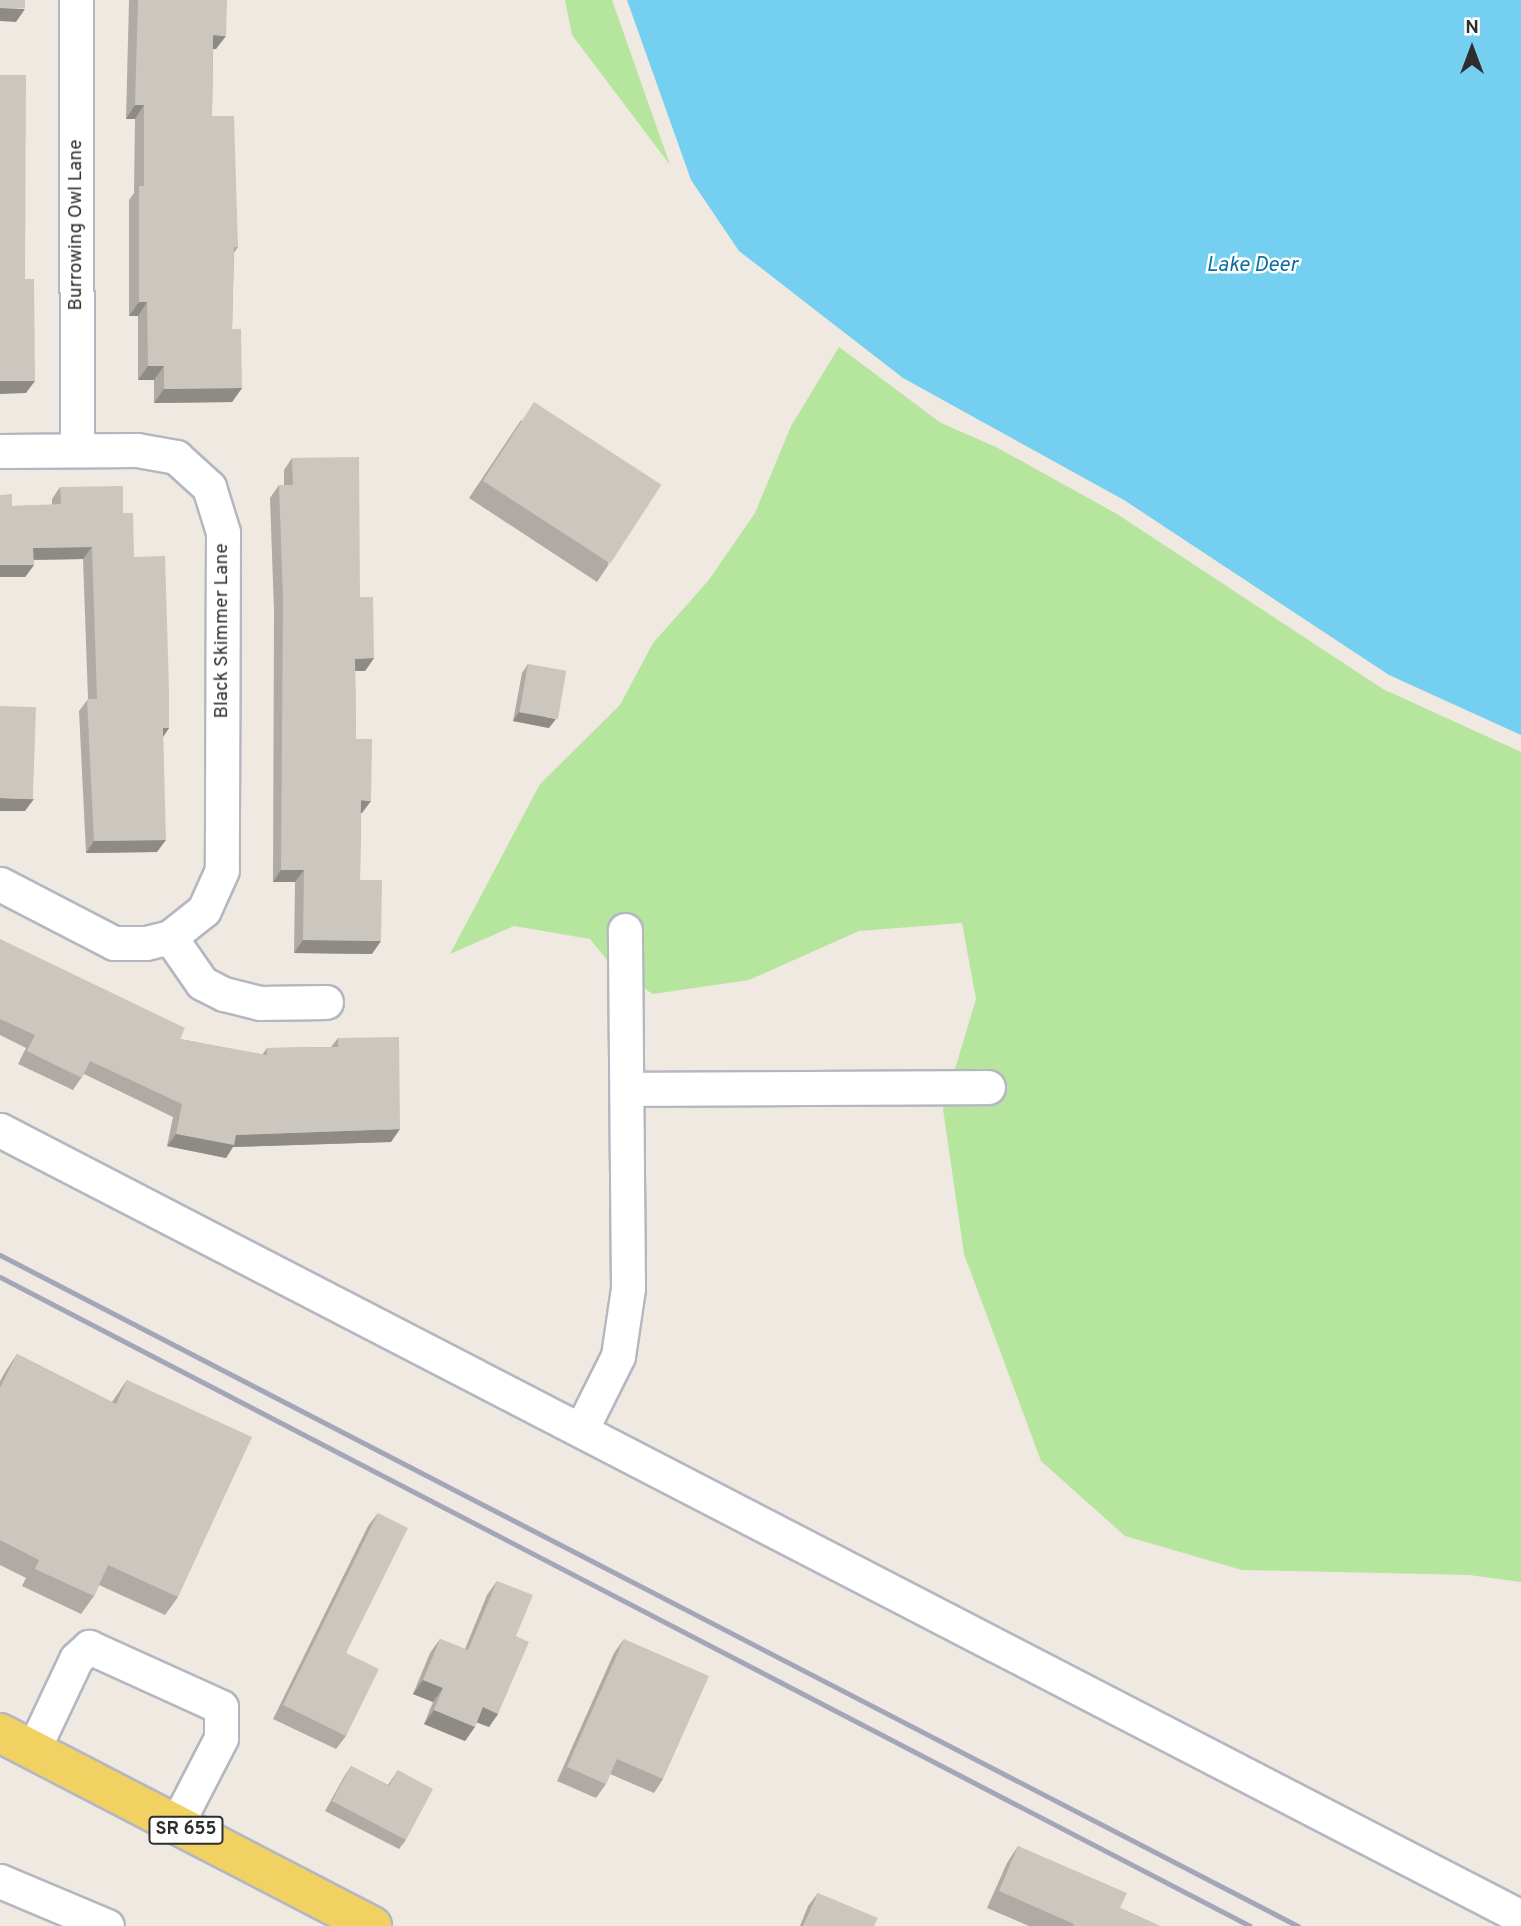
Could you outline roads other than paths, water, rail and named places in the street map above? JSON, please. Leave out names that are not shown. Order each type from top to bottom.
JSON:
[{"type":"main road","name":"SR 655","points":[[16,1742],[372,1926]]},
{"type":"street","name":"Burrowing Owl Lane","points":[[76,0],[77,450]]},
{"type":"street","name":"Black Skimmer Lane","points":[[0,451],[137,450],[176,457],[209,487],[223,531],[222,870],[204,910],[170,937],[146,943],[114,943],[0,884]]},
{"type":"street","points":[[582,1428],[618,1356],[628,1288],[625,930]]},
{"type":"street","points":[[170,937],[202,984],[224,994],[259,1003],[326,1002]]},
{"type":"street","points":[[626,1089],[988,1087]]},
{"type":"street","points":[[0,1130],[582,1428],[956,1628],[1521,1917]]},
{"type":"street","points":[[16,1742],[76,1659],[89,1647],[220,1707],[220,1738],[176,1825]]},
{"type":"street","points":[[0,1881],[107,1926]]},
{"type":"water","name":"Lake Deer","points":[[627,0],[1521,0],[1521,735],[1389,675],[1124,500],[903,378],[739,251],[691,180]]},
{"type":"railway","points":[[0,1255],[1298,1926]]},
{"type":"railway","points":[[0,1277],[1250,1926]]}]
